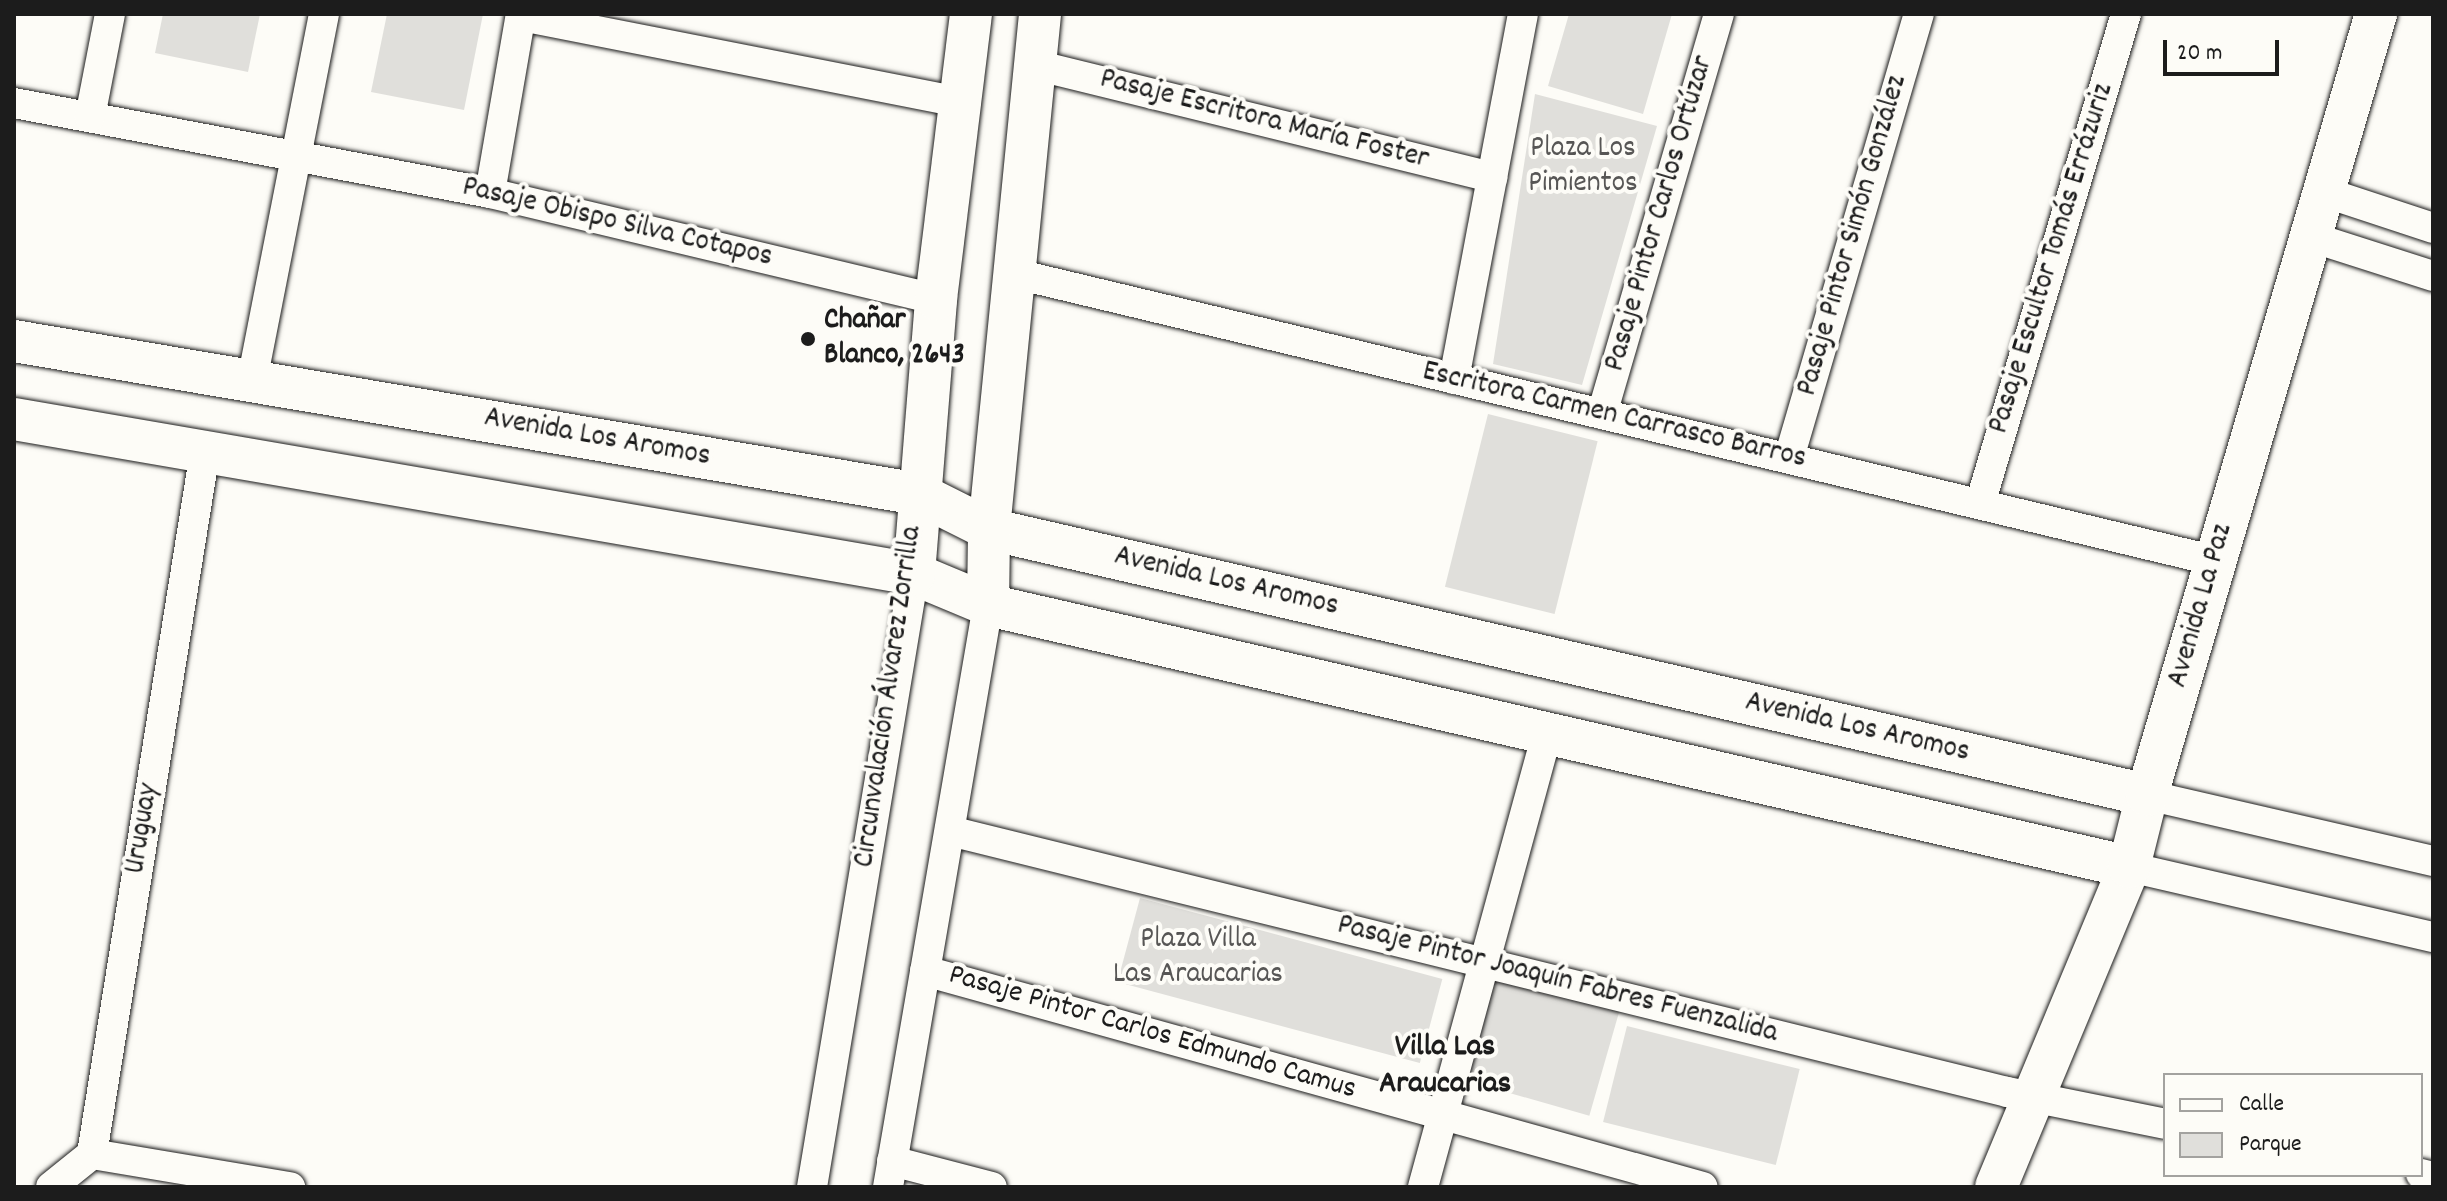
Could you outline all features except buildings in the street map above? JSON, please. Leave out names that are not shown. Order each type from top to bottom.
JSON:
[{"type":"main road","name":"Circunvalación Álvarez Zorrilla","points":[[914,574],[936,299],[971,14]]},
{"type":"main road","points":[[988,605],[989,529],[1040,14]]},
{"type":"main road","name":"Avenida La Paz","points":[[1996,1187],[2129,867],[2147,795],[2376,14]]},
{"type":"main road","name":"Avenida Los Aromos","points":[[14,341],[919,494],[989,529],[2147,795]]},
{"type":"main road","points":[[14,419],[914,574],[988,605],[2129,867]]},
{"type":"street","points":[[90,117],[110,14]]},
{"type":"street","points":[[252,381],[324,14]]},
{"type":"street","points":[[1454,379],[1523,14]]},
{"type":"street","name":"Pasaje Pintor Carlos Ortúzar","points":[[1602,414],[1719,14]]},
{"type":"street","name":"Pasaje Pintor Simón González","points":[[1789,458],[1919,14]]},
{"type":"street","name":"Pasaje Escultor Tomás Errázuriz","points":[[1980,504],[2126,14]]},
{"type":"street","points":[[490,193],[521,15],[960,102]]},
{"type":"street","name":"Pasaje Escritora María Foster","points":[[1035,65],[1492,177]]},
{"type":"street","name":"Pasaje Obispo Silva Cotapos","points":[[14,103],[490,193],[936,299]]},
{"type":"street","points":[[2324,192],[2433,228]]},
{"type":"street","points":[[2311,237],[2433,276]]},
{"type":"street","name":"Escritora Carmen Carrasco Barros","points":[[1012,273],[2216,561]]},
{"type":"street","name":"Uruguay","points":[[92,1154],[205,452]]},
{"type":"street","name":"Circunvalación Álvarez Zorrilla","points":[[812,1187],[914,574]]},
{"type":"street","points":[[988,605],[890,1174],[992,1187]]},
{"type":"street","points":[[1423,1187],[1481,963],[1547,733]]},
{"type":"street","name":"Avenida Los Aromos","points":[[2147,795],[2433,861]]},
{"type":"street","name":"Pasaje Pintor Joaquín Fabres Fuenzalida","points":[[950,831],[2032,1098],[2163,1124]]},
{"type":"street","points":[[2129,867],[2433,937]]},
{"type":"street","name":"Pasaje Pintor Carlos Edmundo Camus","points":[[925,971],[1703,1187]]},
{"type":"street","points":[[51,1187],[92,1154],[200,1179],[290,1187]]},
{"type":"green space","points":[[163,14],[260,14],[248,72],[155,53]]},
{"type":"green space","points":[[387,14],[483,14],[464,110],[371,92]]},
{"type":"green space","points":[[1569,14],[1672,14],[1643,114],[1548,86]]},
{"type":"green space","name":"Plaza Los Pimientos","points":[[1535,94],[1657,126],[1582,385],[1493,364]]},
{"type":"green space","points":[[1488,414],[1598,441],[1555,614],[1445,587]]},
{"type":"green space","name":"Plaza Villa Las Araucarias","points":[[1140,898],[1442,979],[1420,1063],[1117,982]]},
{"type":"green space","points":[[1494,973],[1620,1009],[1589,1116],[1463,1080]]},
{"type":"green space","points":[[1627,1026],[1800,1069],[1776,1165],[1603,1122]]},
{"type":"place","name":"Chañar Blanco, 2643","points":[[808,339]]},
{"type":"district","name":"Villa Las Araucarias","points":[[1445,1068]]}]
